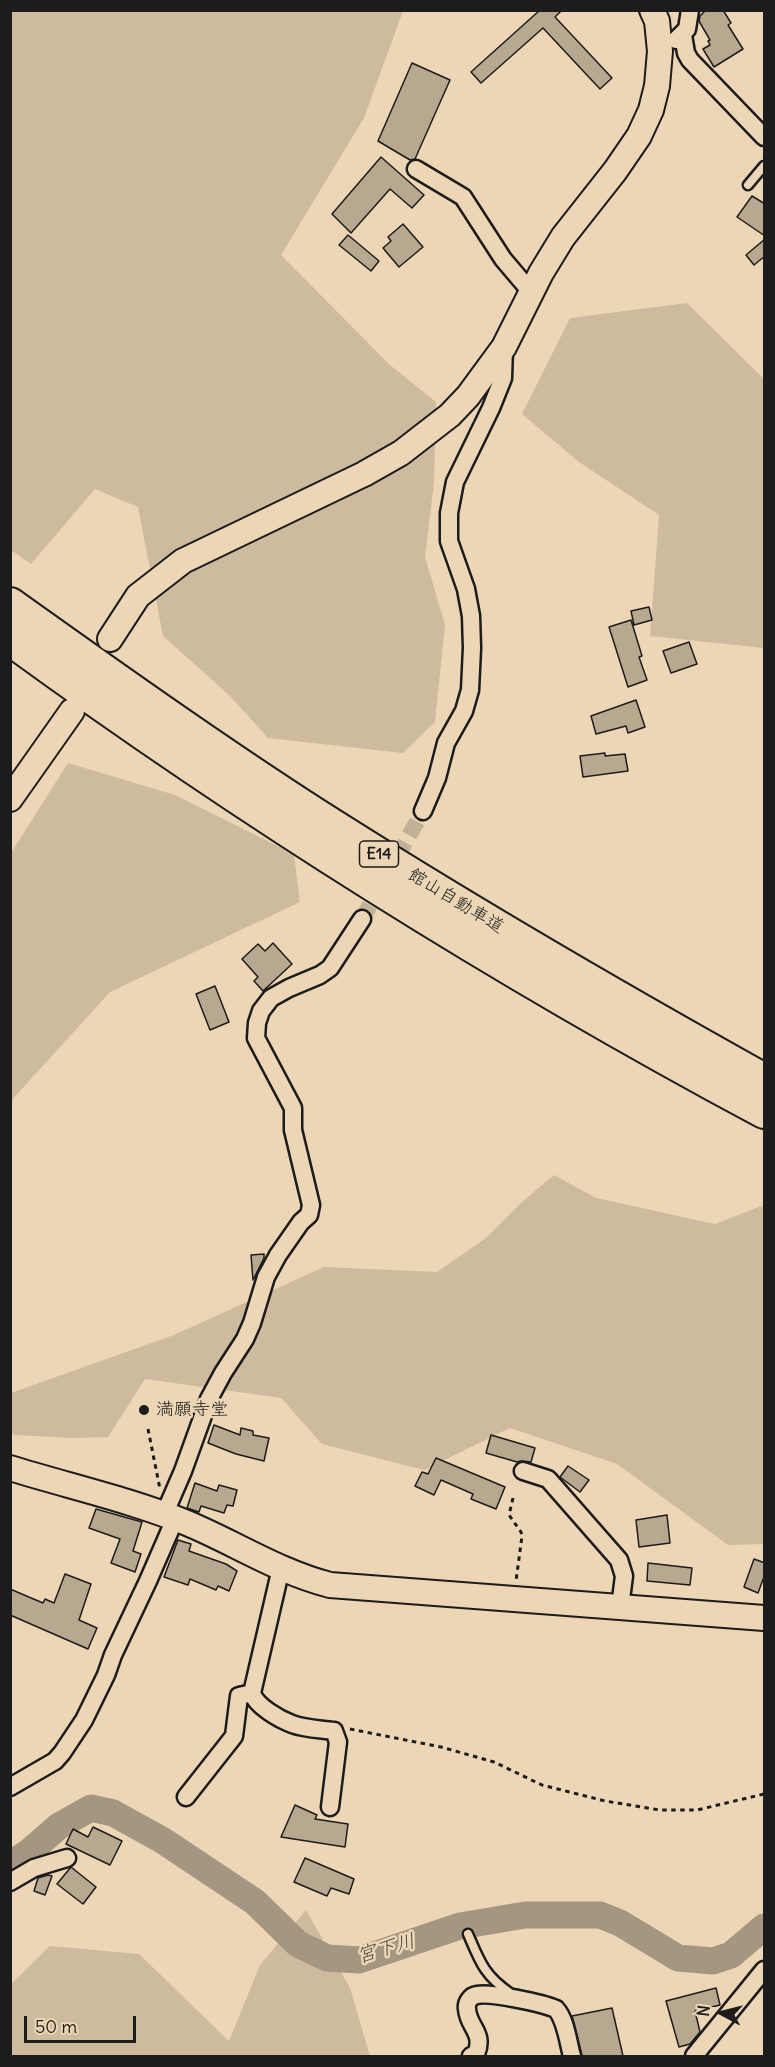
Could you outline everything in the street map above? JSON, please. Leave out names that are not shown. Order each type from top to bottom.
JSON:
[{"type":"highway","name":"館山自動車道","points":[[10,604],[105,672],[344,832],[450,899],[765,1080]]},
{"type":"highway","name":"館山自動車道","points":[[10,639],[238,798],[423,915],[549,991],[765,1112]]},
{"type":"street","points":[[110,639],[138,596],[183,561],[364,474],[416,443],[450,415],[468,396],[504,347],[531,292],[563,237],[615,171],[639,136],[651,110],[655,94],[660,51],[657,21],[652,10]]},
{"type":"street","points":[[660,51],[683,35],[687,29],[690,10]]},
{"type":"street","points":[[683,35],[686,53],[690,60],[765,137]]},
{"type":"street","points":[[416,170],[463,197],[503,259],[531,292]]},
{"type":"street","points":[[423,811],[437,778],[446,743],[464,711],[470,690],[471,616],[466,589],[449,541],[449,513],[455,482],[503,378],[504,347]]},
{"type":"street","points":[[10,799],[72,711]]},
{"type":"street","points":[[10,1787],[55,1761],[84,1720],[148,1581],[209,1399],[252,1323],[266,1277],[301,1222],[309,1215],[311,1205],[293,1130],[293,1108],[256,1038],[261,1011],[271,998],[330,968],[362,919]]},
{"type":"street","points":[[10,1468],[170,1510],[281,1568],[330,1585],[765,1618]]},
{"type":"street","points":[[523,1471],[548,1479],[619,1560],[624,1576],[620,1607]]},
{"type":"street","points":[[281,1568],[252,1693],[261,1706],[289,1723],[334,1731],[337,1734],[338,1743],[330,1807]]},
{"type":"street","points":[[186,1797],[234,1736],[238,1696],[252,1693]]},
{"type":"street","points":[[10,1882],[34,1869],[67,1858]]},
{"type":"street","points":[[694,2056],[765,1970]]},
{"type":"street","points":[[471,2056],[476,2054],[479,2041],[467,2012],[467,2006],[470,1999],[477,1995],[516,1999],[556,2009],[572,2056]]},
{"type":"lane","points":[[748,185],[765,166]]},
{"type":"lane","points":[[468,1934],[477,1957],[490,1978],[516,1999]]},
{"type":"path","points":[[148,1429],[158,1485],[170,1510]]},
{"type":"path","points":[[513,1498],[509,1515],[522,1536],[513,1599]]},
{"type":"path","points":[[334,1731],[345,1728],[367,1731],[441,1747],[494,1762],[542,1785],[605,1802],[660,1810],[698,1810],[765,1794]]},
{"type":"shaded area","points":[[11,11],[403,11],[364,118],[281,255],[390,365],[436,402],[434,483],[425,557],[445,625],[435,722],[403,753],[268,738],[230,696],[163,636],[138,507],[95,489],[31,564],[11,550]]},
{"type":"shaded area","points":[[687,303],[764,379],[764,648],[650,636],[659,515],[579,462],[522,414],[570,318]]},
{"type":"shaded area","points":[[68,763],[175,795],[294,854],[300,902],[110,992],[11,1101],[11,853]]},
{"type":"shaded area","points":[[554,1175],[596,1198],[715,1224],[764,1205],[764,1544],[728,1545],[617,1464],[510,1428],[424,1470],[322,1444],[281,1398],[145,1379],[108,1437],[14,1435],[11,1432],[11,1393],[174,1335],[324,1267],[437,1272],[486,1238],[522,1202]]},
{"type":"shaded area","points":[[306,1910],[350,1988],[370,2056],[11,2056],[11,1984],[50,1946],[139,1954],[229,2041],[260,1965]]},
{"type":"building","points":[[540,10],[562,10],[555,17],[612,78],[600,89],[543,28],[481,83],[471,72]]},
{"type":"building","points":[[706,10],[723,10],[731,23],[728,25],[743,49],[714,67],[703,49],[710,45],[708,41],[710,40],[699,21],[700,16]]},
{"type":"building","points":[[412,63],[450,80],[415,159],[410,160],[378,141]]},
{"type":"building","points":[[381,157],[424,195],[412,208],[390,189],[351,233],[332,214]]},
{"type":"building","points":[[752,196],[765,204],[765,236],[737,217]]},
{"type":"building","points":[[403,224],[423,247],[399,267],[383,248],[391,241],[388,237]]},
{"type":"building","points":[[348,235],[379,261],[371,271],[339,245]]},
{"type":"building","points":[[765,239],[765,256],[754,265],[746,255]]},
{"type":"building","points":[[649,607],[652,620],[634,625],[631,611]]},
{"type":"building","points":[[631,620],[642,656],[639,657],[647,680],[628,687],[609,627]]},
{"type":"building","points":[[689,642],[697,664],[671,673],[663,651]]},
{"type":"building","points":[[636,700],[645,727],[628,733],[626,726],[596,734],[591,716]]},
{"type":"building","points":[[605,753],[605,756],[625,754],[628,771],[583,777],[580,756]]},
{"type":"building","points":[[273,943],[292,964],[263,991],[254,981],[258,977],[242,959],[258,944],[265,951]]},
{"type":"building","points":[[215,986],[229,1022],[210,1030],[196,994]]},
{"type":"building","points":[[264,1254],[264,1258],[253,1280],[251,1255]]},
{"type":"building","points":[[214,1425],[240,1435],[241,1428],[253,1431],[253,1435],[269,1438],[264,1461],[236,1454],[208,1443]]},
{"type":"building","points":[[491,1435],[535,1448],[531,1462],[517,1462],[486,1453]]},
{"type":"building","points":[[436,1458],[505,1487],[496,1509],[471,1499],[473,1494],[441,1480],[434,1495],[415,1486],[422,1472],[428,1474]]},
{"type":"building","points":[[568,1466],[589,1480],[580,1492],[560,1477]]},
{"type":"building","points":[[195,1483],[217,1491],[219,1485],[237,1490],[233,1506],[227,1505],[224,1513],[201,1506],[199,1512],[187,1508]]},
{"type":"building","points":[[96,1509],[142,1522],[133,1551],[141,1554],[135,1572],[111,1563],[120,1539],[89,1528]]},
{"type":"building","points":[[667,1515],[670,1543],[639,1547],[636,1520]]},
{"type":"building","points":[[178,1540],[191,1544],[189,1551],[226,1564],[237,1571],[229,1591],[218,1586],[216,1590],[190,1579],[188,1585],[164,1577]]},
{"type":"building","points":[[754,1559],[765,1563],[765,1574],[758,1593],[744,1587]]},
{"type":"building","points":[[648,1563],[692,1568],[690,1585],[647,1581]]},
{"type":"building","points":[[65,1574],[91,1584],[79,1620],[97,1628],[88,1649],[10,1615],[10,1589],[43,1603],[45,1599],[54,1603]]},
{"type":"building","points":[[295,1805],[317,1815],[315,1819],[348,1824],[345,1847],[281,1837]]},
{"type":"building","points":[[93,1827],[122,1841],[110,1865],[66,1844],[73,1829],[88,1837]]},
{"type":"building","points":[[305,1858],[354,1879],[349,1894],[331,1888],[327,1896],[294,1882]]},
{"type":"building","points":[[71,1867],[96,1887],[83,1904],[57,1884]]},
{"type":"building","points":[[52,1876],[45,1895],[34,1891],[38,1878]]},
{"type":"building","points":[[716,1988],[720,2005],[695,2011],[700,2032],[690,2044],[679,2047],[666,2001]]},
{"type":"building","points":[[612,2008],[623,2056],[582,2056],[572,2016]]},
{"type":"waterway","name":"宮下川","points":[[10,1865],[59,1826],[91,1808],[113,1813],[162,1840],[255,1902],[298,1944],[327,1958],[359,1960],[460,1926],[525,1915],[600,1915],[620,1923],[678,1958],[713,1961],[731,1955],[764,1927]]},
{"type":"tunnel","points":[[362,919],[423,811]]},
{"type":"place","name":"満願寺堂","points":[[144,1410]]}]
